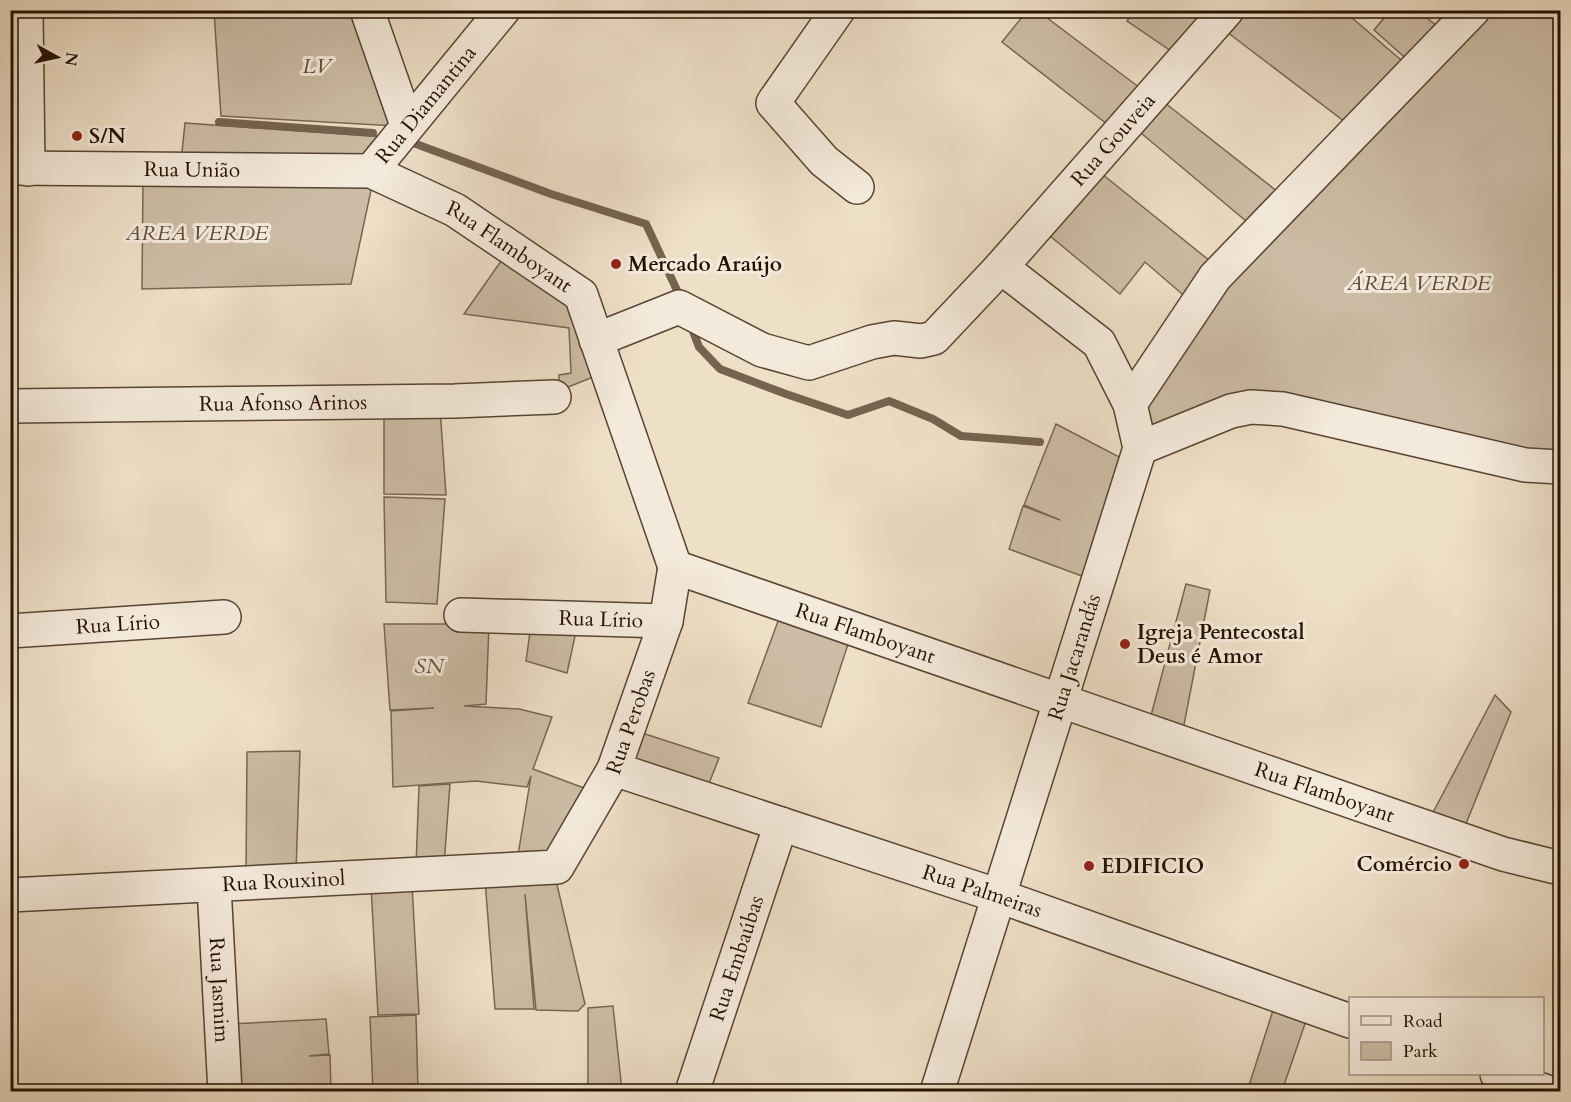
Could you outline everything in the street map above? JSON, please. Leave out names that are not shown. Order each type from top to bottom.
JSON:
[{"type":"street","points":[[19,168],[26,10]]},
{"type":"street","points":[[368,10],[407,125]]},
{"type":"street","name":"Rua Diamantina","points":[[371,171],[503,10]]},
{"type":"street","points":[[838,10],[773,103],[824,161],[857,187]]},
{"type":"street","name":"Rua Gouveia","points":[[597,340],[679,307],[762,350],[809,363],[872,342],[894,338],[921,341],[933,338],[1001,267],[1227,10]]},
{"type":"street","points":[[1130,404],[1215,277],[1473,10]]},
{"type":"street","name":"Rua União","points":[[19,168],[371,171]]},
{"type":"street","name":"Rua Flamboyant","points":[[371,171],[455,210],[580,295],[675,567],[1503,854],[1560,868]]},
{"type":"street","points":[[1001,267],[1099,343],[1130,404],[1140,448],[1231,411],[1251,407],[1283,409],[1525,465],[1560,467]]},
{"type":"street","name":"Rua Afonso Arinos","points":[[10,406],[456,401],[555,397]]},
{"type":"street","name":"Rua Jacarandás","points":[[938,1092],[1140,448]]},
{"type":"street","name":"Rua Perobas","points":[[557,867],[614,769],[666,621],[675,567]]},
{"type":"street","name":"Rua Lírio","points":[[461,615],[666,621]]},
{"type":"street","name":"Rua Lírio","points":[[10,631],[224,617]]},
{"type":"street","name":"Rua Palmeiras","points":[[614,769],[999,896],[1349,1021]]},
{"type":"street","name":"Rua Embaúbas","points":[[692,1092],[781,824]]},
{"type":"street","name":"Rua Rouxinol","points":[[10,895],[557,867]]},
{"type":"street","name":"Rua Jasmim","points":[[214,886],[225,1092]]},
{"type":"street","points":[[1500,1075],[1547,1092]]},
{"type":"green space","name":"LV","points":[[218,10],[357,11],[396,126],[221,116],[214,12]]},
{"type":"green space","points":[[1417,10],[1442,30],[1411,63],[1374,30],[1390,11]]},
{"type":"green space","points":[[1027,11],[1038,11],[1144,91],[1112,128],[1002,42]]},
{"type":"green space","points":[[1134,11],[1216,11],[1177,55],[1127,21]]},
{"type":"green space","points":[[1239,11],[1344,11],[1408,66],[1349,125],[1223,29]]},
{"type":"green space","name":"ÁREA VERDE","points":[[1489,11],[1560,11],[1560,459],[1341,409],[1143,441],[1139,401],[1209,295]]},
{"type":"green space","points":[[1160,99],[1283,196],[1252,226],[1135,128]]},
{"type":"green space","points":[[185,123],[388,137],[367,162],[181,161]]},
{"type":"green space","points":[[1097,170],[1215,265],[1189,300],[1145,262],[1120,294],[1044,231]]},
{"type":"green space","name":"AREA VERDE","points":[[143,178],[373,181],[351,284],[142,289]]},
{"type":"green space","points":[[506,254],[574,301],[598,375],[563,389],[559,403],[559,375],[571,373],[569,328],[464,314]]},
{"type":"green space","points":[[440,408],[446,495],[384,494],[384,410]]},
{"type":"green space","points":[[1056,424],[1127,461],[1090,579],[1009,549],[1023,506],[1060,520],[1024,505]]},
{"type":"green space","points":[[384,497],[445,499],[437,604],[386,602]]},
{"type":"green space","points":[[1186,584],[1210,590],[1182,735],[1149,723]]},
{"type":"green space","points":[[781,613],[850,638],[821,727],[748,703]]},
{"type":"green space","name":"SN","points":[[384,624],[489,624],[486,704],[464,706],[519,709],[552,717],[533,769],[592,791],[555,854],[517,861],[531,776],[527,787],[476,781],[393,787],[391,711],[434,708],[390,710]]},
{"type":"green space","points":[[531,625],[577,627],[567,673],[526,661]]},
{"type":"green space","points":[[1495,695],[1511,712],[1463,831],[1429,820]]},
{"type":"green space","points":[[636,731],[719,758],[706,791],[624,764]]},
{"type":"green space","points":[[300,751],[296,872],[246,874],[247,752]]},
{"type":"green space","points":[[450,784],[444,865],[416,866],[419,786]]},
{"type":"green space","points":[[555,876],[585,1004],[578,1011],[536,1010],[525,894],[534,1009],[495,1009],[485,880]]},
{"type":"green space","points":[[412,884],[419,1014],[378,1015],[371,886]]},
{"type":"green space","points":[[1275,1004],[1308,1015],[1282,1091],[1247,1092]]},
{"type":"green space","points":[[613,1006],[622,1091],[588,1091],[588,1008]]},
{"type":"green space","points":[[416,1015],[418,1091],[373,1091],[370,1017]]},
{"type":"green space","points":[[326,1019],[329,1054],[309,1056],[330,1055],[331,1091],[234,1091],[230,1024]]},
{"type":"waterway","points":[[219,122],[373,133]]},
{"type":"waterway","points":[[416,144],[551,194],[646,224],[682,301]]},
{"type":"waterway","points":[[691,326],[699,347],[720,369],[848,415],[889,401],[933,419],[961,436],[1040,442]]},
{"type":"place","name":"S/N","points":[[77,136]]},
{"type":"place","name":"Mercado Araújo","points":[[616,264]]},
{"type":"place","name":"Igreja Pentecostal Deus é Amor","points":[[1125,644]]},
{"type":"place","name":"Comércio","points":[[1464,864]]},
{"type":"place","name":"EDIFICIO","points":[[1089,866]]}]
